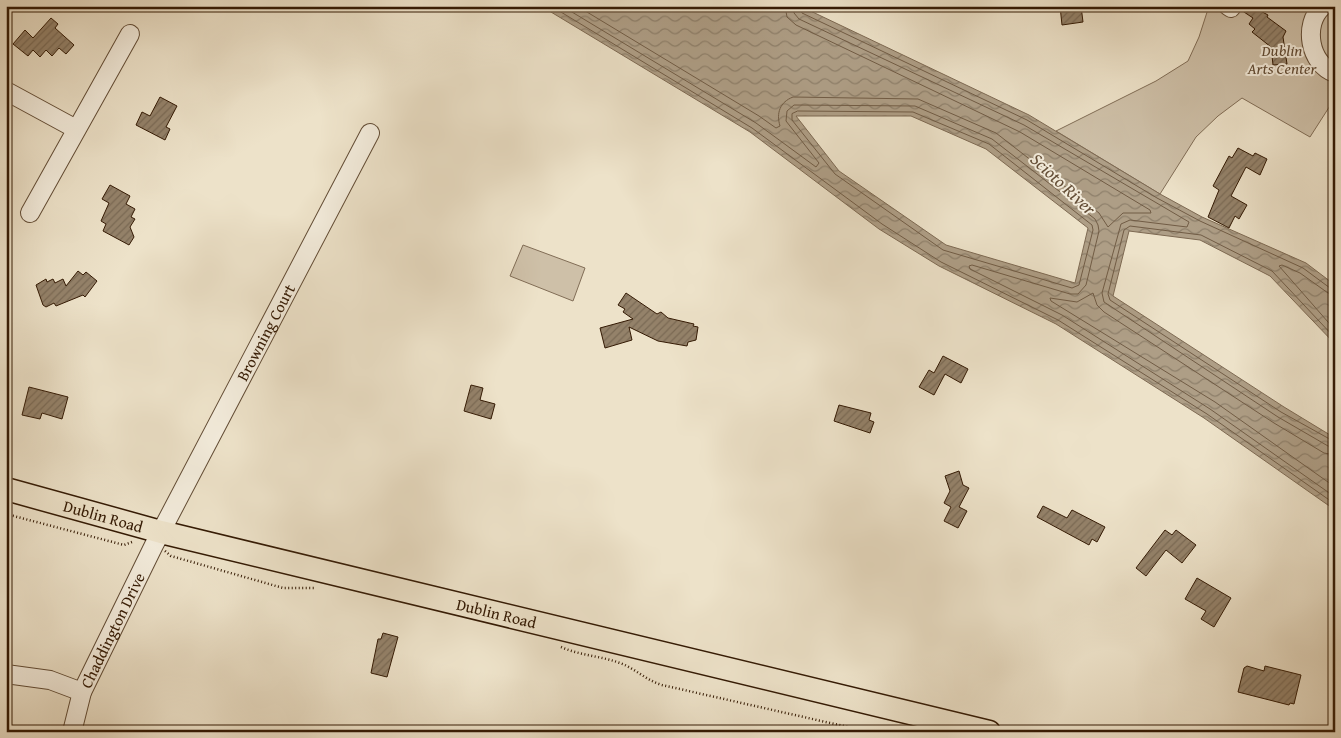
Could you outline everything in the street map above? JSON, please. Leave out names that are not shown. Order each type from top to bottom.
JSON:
[{"type":"main road","name":"Dublin Road","points":[[6,489],[158,539],[927,725],[989,732]]},
{"type":"street","points":[[1303,6],[1310,8],[1322,6]]},
{"type":"street","points":[[1322,6],[1312,21],[1314,52],[1321,65],[1335,73]]},
{"type":"street","points":[[30,214],[130,34]]},
{"type":"street","points":[[6,91],[76,129]]},
{"type":"street","name":"Browning Court","points":[[158,539],[370,133]]},
{"type":"street","name":"Chaddington Drive","points":[[72,732],[82,692],[158,539]]},
{"type":"street","points":[[6,674],[50,680],[82,692]]},
{"type":"path","points":[[6,514],[124,545],[136,540],[158,539],[171,556],[283,588],[317,588]]},
{"type":"path","points":[[557,646],[578,654],[617,662],[646,679],[662,685],[870,732]]},
{"type":"green space","name":"Dublin Arts Center","points":[[1209,6],[1335,6],[1335,98],[1310,137],[1242,98],[1218,116],[1196,137],[1160,194],[1056,131],[1156,81],[1188,61],[1199,37]]},
{"type":"green space","points":[[523,245],[585,268],[573,301],[510,276]]},
{"type":"water","name":"Scioto River","points":[[541,6],[800,6],[1029,115],[1160,194],[1202,217],[1306,263],[1335,285],[1335,344],[1270,276],[1200,240],[1129,231],[1113,296],[1335,438],[1335,510],[1204,418],[1056,324],[939,266],[879,229],[750,132]],"holes":[[[796,116],[911,116],[986,149],[1088,228],[1075,283],[946,245],[839,171]]]},
{"type":"building","points":[[1060,6],[1081,6],[1083,22],[1062,25]]},
{"type":"building","points":[[1241,6],[1251,6],[1268,15],[1267,17],[1286,31],[1283,37],[1287,64],[1273,65],[1271,47],[1252,32],[1255,29],[1249,24],[1253,18],[1241,10]]},
{"type":"building","points":[[51,18],[58,24],[55,28],[74,45],[66,54],[59,48],[52,56],[46,50],[40,57],[33,50],[28,56],[13,44],[25,30],[33,38]]},
{"type":"building","points":[[160,97],[177,106],[166,127],[170,129],[165,140],[136,125],[142,112],[150,116]]},
{"type":"building","points":[[1238,148],[1253,156],[1255,153],[1267,159],[1260,175],[1246,167],[1231,196],[1247,205],[1239,219],[1235,216],[1229,228],[1208,217],[1219,190],[1213,186],[1229,156],[1232,158]]},
{"type":"building","points":[[110,185],[130,196],[126,204],[135,209],[131,217],[135,219],[130,227],[134,237],[129,245],[103,231],[106,224],[101,221],[109,203],[102,199]]},
{"type":"building","points":[[78,271],[83,275],[86,272],[97,281],[85,297],[83,295],[56,306],[54,303],[46,307],[43,305],[36,285],[46,279],[47,282],[53,279],[55,283],[63,279],[66,286]]},
{"type":"building","points":[[626,293],[657,314],[661,312],[668,318],[694,324],[693,326],[698,327],[696,340],[688,342],[687,346],[658,341],[629,327],[632,340],[605,348],[600,328],[633,319],[623,312],[625,309],[618,305]]},
{"type":"building","points":[[943,356],[968,369],[961,383],[945,374],[934,395],[919,387],[929,370],[934,373]]},
{"type":"building","points":[[471,385],[483,388],[480,400],[495,404],[491,419],[464,411]]},
{"type":"building","points":[[29,387],[68,397],[62,419],[42,413],[40,419],[22,415]]},
{"type":"building","points":[[839,405],[871,413],[869,420],[874,422],[870,433],[834,421]]},
{"type":"building","points":[[959,471],[963,485],[969,488],[959,507],[967,511],[958,528],[944,521],[951,507],[944,503],[950,491],[945,476]]},
{"type":"building","points":[[1043,506],[1067,518],[1072,510],[1105,527],[1097,542],[1092,539],[1089,545],[1037,517]]},
{"type":"building","points":[[1165,530],[1172,535],[1176,530],[1196,545],[1182,563],[1166,550],[1146,576],[1136,568]]},
{"type":"building","points":[[1197,578],[1231,598],[1214,627],[1201,619],[1206,611],[1185,599]]},
{"type":"building","points":[[383,633],[398,637],[387,677],[371,673],[378,639],[381,639]]},
{"type":"building","points":[[1247,666],[1264,671],[1265,666],[1301,675],[1294,704],[1290,703],[1289,705],[1238,692],[1244,668]]}]
